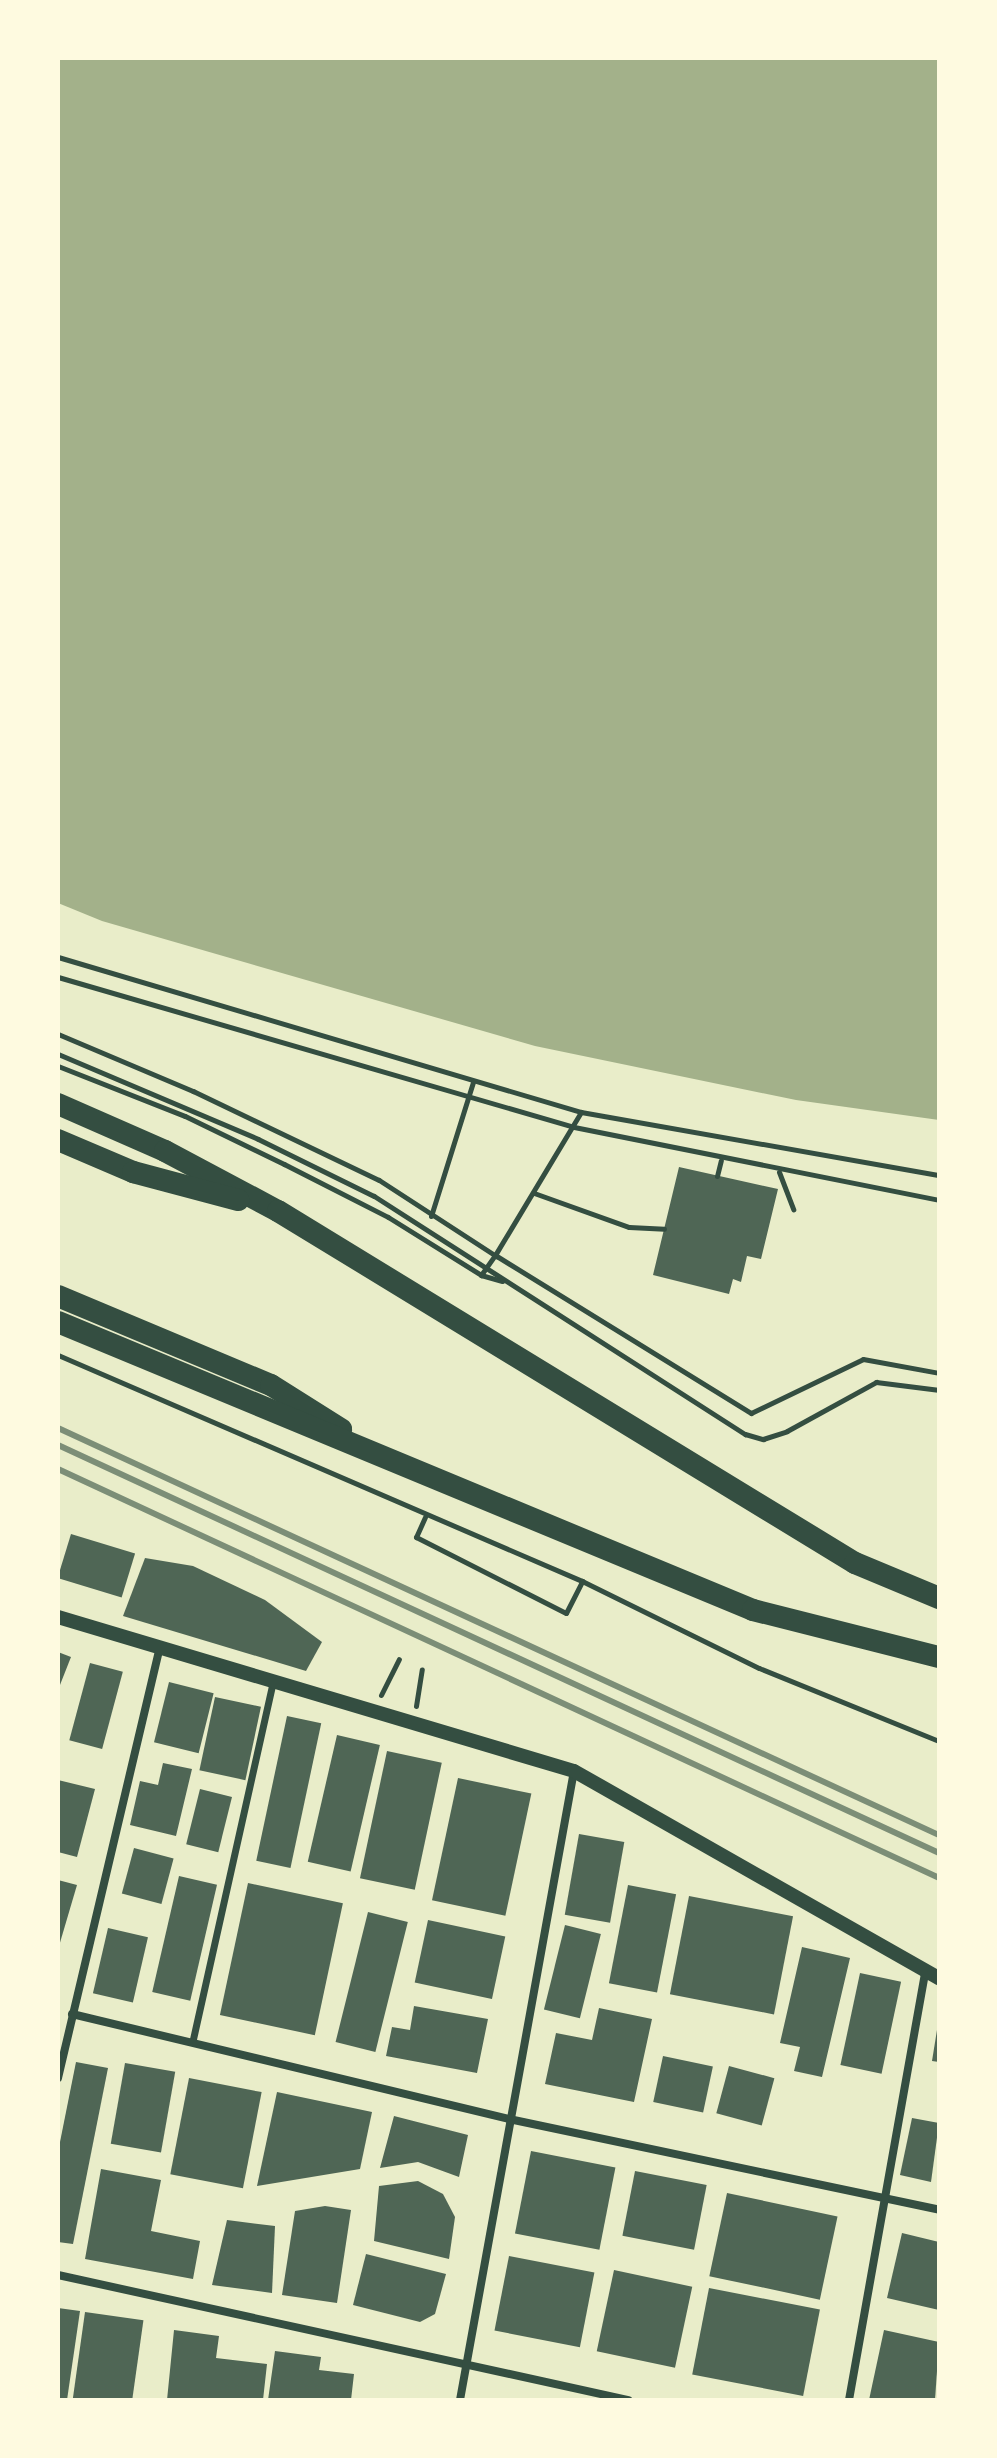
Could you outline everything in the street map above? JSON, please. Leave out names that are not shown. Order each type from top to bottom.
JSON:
[{"type":"highway","points":[[58,1104],[165,1151],[278,1211],[855,1563],[939,1598]]},
{"type":"highway","points":[[58,1140],[133,1172],[278,1211]]},
{"type":"highway","points":[[58,1296],[271,1385],[392,1462]]},
{"type":"highway","points":[[58,1322],[753,1610],[939,1657]]},
{"type":"street","points":[[58,1617],[574,1771],[932,1976],[883,2197],[849,2400]]},
{"type":"street","points":[[58,2078],[160,1648]]},
{"type":"street","points":[[193,2039],[273,1679]]},
{"type":"street","points":[[460,2400],[574,1771]]},
{"type":"street","points":[[72,2014],[193,2039],[509,2119],[939,2210]]},
{"type":"street","points":[[58,2275],[628,2400]]},
{"type":"path","points":[[58,957],[581,1112],[939,1175]]},
{"type":"path","points":[[58,977],[467,1100],[721,1160],[939,1200]]},
{"type":"path","points":[[58,1034],[263,1123],[379,1180],[431,1216],[751,1413],[863,1359],[939,1373]]},
{"type":"path","points":[[58,1054],[258,1139],[374,1196],[745,1434],[763,1439],[787,1431],[876,1382],[939,1390]]},
{"type":"path","points":[[58,1066],[185,1116],[388,1217],[481,1275],[507,1282]]},
{"type":"path","points":[[431,1216],[473,1082]]},
{"type":"path","points":[[481,1275],[581,1112]]},
{"type":"path","points":[[717,1176],[721,1160]]},
{"type":"path","points":[[779,1172],[793,1209]]},
{"type":"path","points":[[534,1193],[629,1227],[664,1229]]},
{"type":"path","points":[[495,1255],[524,1273]]},
{"type":"path","points":[[58,1355],[425,1517],[582,1581],[759,1668],[939,1741]]},
{"type":"path","points":[[425,1517],[416,1537],[566,1613],[582,1581]]},
{"type":"path","points":[[393,1672],[399,1659]]},
{"type":"path","points":[[414,1722],[422,1669]]},
{"type":"shaded area","points":[[58,58],[939,58],[939,1120],[796,1100],[535,1046],[102,921],[58,903]]},
{"type":"building","points":[[679,1167],[778,1189],[761,1259],[747,1256],[741,1282],[733,1279],[729,1294],[653,1275]]},
{"type":"building","points":[[71,1534],[135,1554],[122,1598],[58,1578]]},
{"type":"building","points":[[145,1558],[193,1566],[265,1600],[322,1642],[306,1671],[123,1616]]},
{"type":"building","points":[[58,1652],[71,1657],[58,1690]]},
{"type":"building","points":[[90,1663],[123,1672],[102,1749],[69,1740]]},
{"type":"building","points":[[169,1682],[214,1693],[199,1753],[154,1742]]},
{"type":"building","points":[[215,1697],[261,1707],[245,1780],[199,1770]]},
{"type":"building","points":[[287,1716],[321,1723],[290,1868],[256,1861]]},
{"type":"building","points":[[337,1735],[380,1745],[351,1872],[308,1862]]},
{"type":"building","points":[[387,1751],[442,1763],[415,1890],[360,1878]]},
{"type":"building","points":[[163,1763],[192,1769],[176,1836],[130,1825],[140,1781],[158,1785]]},
{"type":"building","points":[[458,1778],[531,1794],[505,1916],[432,1900]]},
{"type":"building","points":[[58,1780],[95,1789],[77,1857],[58,1852]]},
{"type":"building","points":[[200,1789],[232,1797],[218,1852],[186,1844]]},
{"type":"building","points":[[579,1834],[624,1842],[610,1923],[565,1915]]},
{"type":"building","points":[[134,1848],[174,1859],[161,1904],[122,1893]]},
{"type":"building","points":[[179,1876],[217,1885],[190,2001],[152,1992]]},
{"type":"building","points":[[58,1880],[77,1885],[59,1946],[58,1946]]},
{"type":"building","points":[[248,1883],[343,1903],[315,2035],[220,2015]]},
{"type":"building","points":[[628,1885],[676,1894],[657,1993],[609,1983]]},
{"type":"building","points":[[689,1896],[793,1916],[774,2014],[670,1994]]},
{"type":"building","points":[[368,1912],[408,1922],[375,2052],[336,2042]]},
{"type":"building","points":[[428,1920],[505,1936],[492,1999],[415,1983]]},
{"type":"building","points":[[565,1925],[601,1934],[580,2018],[544,2009]]},
{"type":"building","points":[[108,1928],[148,1937],[133,2003],[93,1993]]},
{"type":"building","points":[[802,1947],[850,1958],[822,2077],[794,2071],[800,2047],[780,2043]]},
{"type":"building","points":[[860,1973],[901,1982],[882,2074],[840,2065]]},
{"type":"building","points":[[414,2006],[488,2019],[477,2073],[386,2056],[392,2027],[410,2030]]},
{"type":"building","points":[[599,2008],[652,2019],[634,2102],[545,2084],[556,2033],[592,2040]]},
{"type":"building","points":[[939,2030],[939,2062],[932,2061]]},
{"type":"building","points":[[663,2056],[713,2067],[703,2113],[653,2102]]},
{"type":"building","points":[[76,2062],[108,2068],[73,2244],[58,2242],[58,2152]]},
{"type":"building","points":[[125,2063],[175,2072],[161,2153],[111,2144]]},
{"type":"building","points":[[729,2066],[774,2078],[762,2125],[716,2113]]},
{"type":"building","points":[[189,2078],[262,2092],[243,2188],[170,2174]]},
{"type":"building","points":[[277,2092],[372,2112],[360,2169],[257,2186]]},
{"type":"building","points":[[394,2116],[468,2135],[459,2177],[418,2162],[380,2168]]},
{"type":"building","points":[[912,2118],[939,2123],[931,2182],[900,2175]]},
{"type":"building","points":[[531,2151],[615,2167],[599,2250],[515,2233]]},
{"type":"building","points":[[101,2169],[161,2180],[151,2231],[200,2241],[193,2279],[85,2259]]},
{"type":"building","points":[[635,2171],[707,2185],[694,2250],[622,2236]]},
{"type":"building","points":[[418,2181],[443,2194],[455,2217],[449,2259],[374,2241],[379,2186]]},
{"type":"building","points":[[727,2193],[838,2216],[820,2300],[709,2276]]},
{"type":"building","points":[[325,2206],[351,2210],[337,2303],[282,2295],[295,2211]]},
{"type":"building","points":[[227,2220],[275,2226],[272,2293],[212,2285]]},
{"type":"building","points":[[902,2233],[939,2242],[939,2310],[887,2298]]},
{"type":"building","points":[[366,2254],[446,2274],[435,2314],[420,2322],[353,2305]]},
{"type":"building","points":[[509,2256],[594,2273],[580,2347],[494,2331]]},
{"type":"building","points":[[614,2270],[692,2287],[675,2368],[597,2351]]},
{"type":"building","points":[[709,2288],[820,2310],[803,2396],[692,2374]]},
{"type":"building","points":[[58,2308],[80,2311],[67,2400],[58,2400]]},
{"type":"building","points":[[85,2312],[143,2320],[132,2400],[73,2400]]},
{"type":"building","points":[[174,2330],[219,2336],[216,2358],[267,2364],[263,2400],[167,2400]]},
{"type":"building","points":[[884,2330],[939,2342],[935,2400],[869,2400]]},
{"type":"building","points":[[275,2351],[321,2357],[319,2370],[354,2374],[351,2400],[268,2400]]},
{"type":"railway","points":[[58,1428],[939,1835]]},
{"type":"railway","points":[[58,1445],[939,1853]]},
{"type":"railway","points":[[58,1469],[939,1878]]}]
